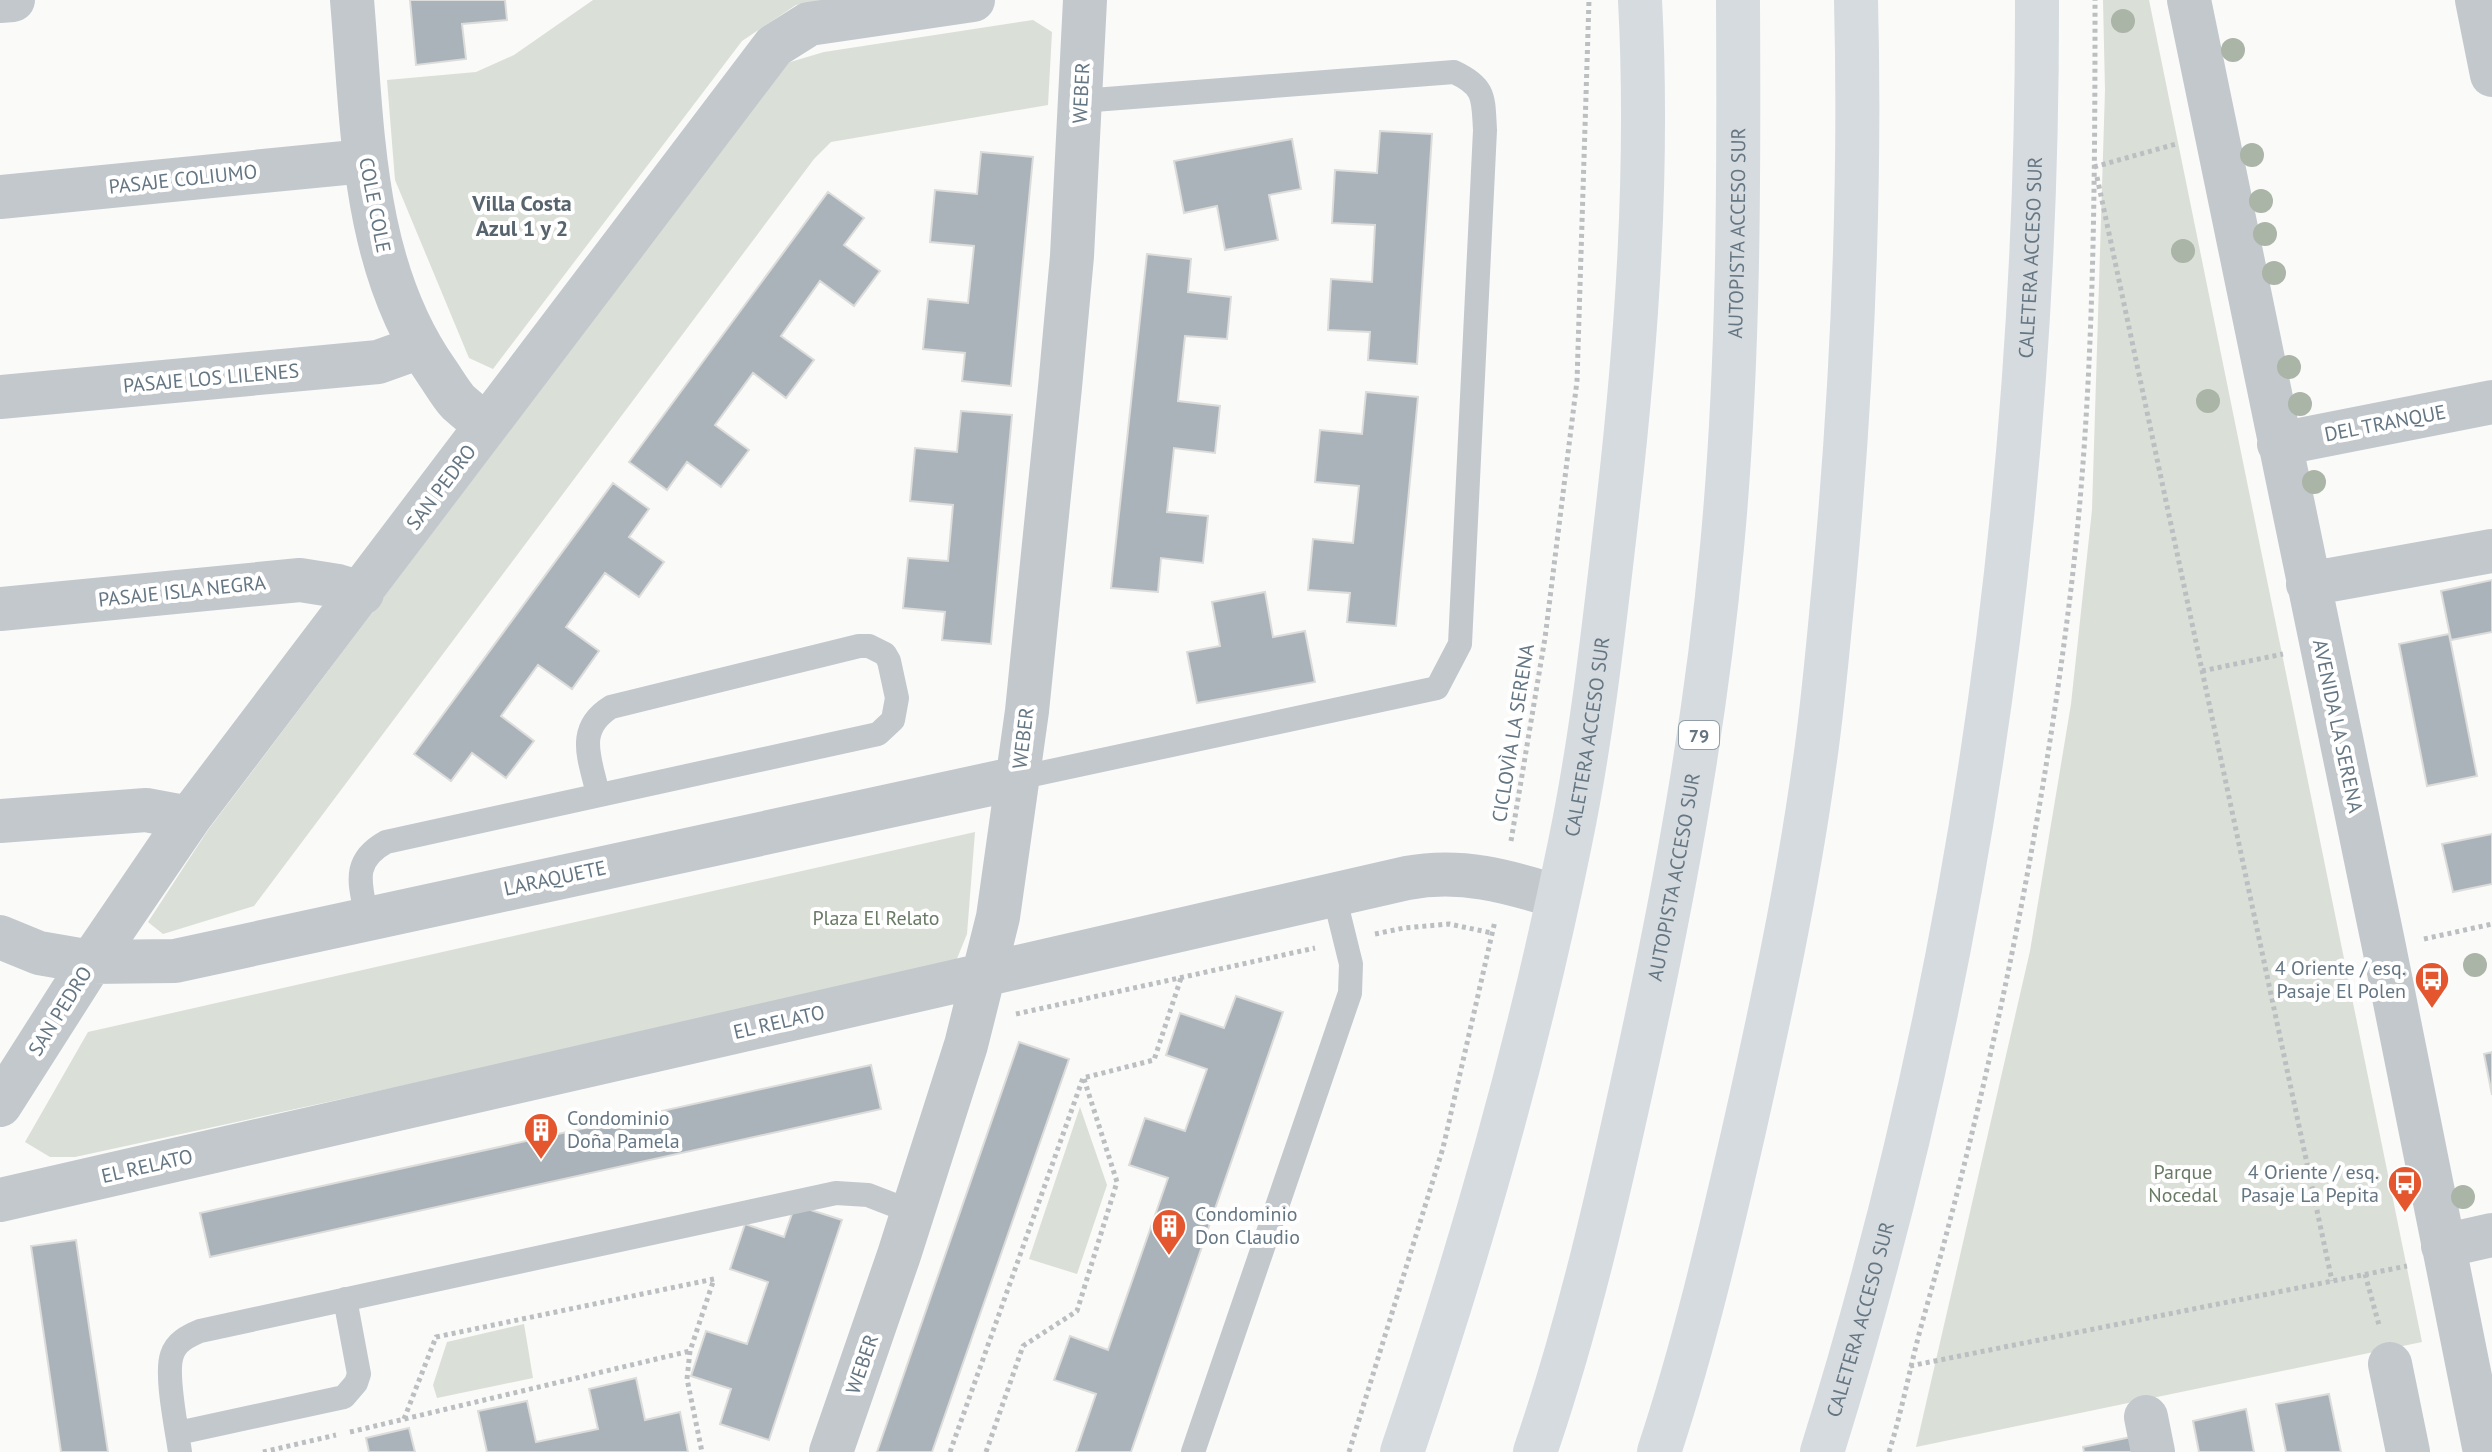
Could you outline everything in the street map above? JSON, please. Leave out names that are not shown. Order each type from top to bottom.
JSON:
[{"type":"main road","name":"CALETERA ACCESO SUR","points":[[1402,1452],[1486,1190],[1519,1067],[1571,840],[1597,676],[1628,416],[1641,186],[1643,42],[1640,0]]},
{"type":"main road","name":"AUTOPISTA ACCESO SUR","points":[[1535,1452],[1585,1282],[1621,1139],[1685,826],[1705,691],[1722,546],[1731,411],[1737,275],[1738,0]]},
{"type":"main road","points":[[1659,1452],[1707,1289],[1762,1053],[1792,904],[1815,764],[1844,482],[1856,257],[1856,0]]},
{"type":"main road","name":"CALETERA ACCESO SUR","points":[[1822,1452],[1892,1213],[1926,1066],[1958,908],[1984,751],[2003,621],[2025,370],[2037,0]]},
{"type":"street","points":[[0,1],[13,0]]},
{"type":"street","name":"COLE COLE","points":[[352,0],[365,161],[376,232],[405,319],[420,347],[457,401],[486,426]]},
{"type":"street","name":"SAN PEDRO","points":[[0,1105],[91,962],[189,818],[774,46],[809,24],[973,0]]},
{"type":"street","name":"WEBER","points":[[831,1452],[966,1045],[985,975],[1005,874],[1060,387],[1081,101],[1085,0]]},
{"type":"street","name":"AVENIDA LA SERENA","points":[[2189,0],[2485,1452]]},
{"type":"street","points":[[2477,0],[2492,75]]},
{"type":"street","name":"PASAJE COLIUMO","points":[[0,197],[365,161]]},
{"type":"street","name":"PASAJE LOS LILENES","points":[[0,397],[378,362],[420,347]]},
{"type":"street","name":"DEL TRANQUE","points":[[2279,444],[2492,402]]},
{"type":"street","points":[[2308,584],[2492,551]]},
{"type":"street","name":"PASAJE ISLA NEGRA","points":[[0,609],[300,580],[362,593]]},
{"type":"street","name":"LARAQUETE","points":[[0,937],[39,953],[91,962],[175,961],[1018,778]]},
{"type":"street","points":[[0,821],[146,810],[189,818]]},
{"type":"street","name":"EL RELATO","points":[[0,1200],[1407,878],[1442,873],[1474,875],[1558,897]]},
{"type":"street","points":[[2444,1252],[2492,1235]]},
{"type":"street","points":[[2390,1364],[2408,1452]]},
{"type":"lane","points":[[1018,778],[1437,688],[1460,644],[1485,130],[1483,99],[1473,81],[1454,72],[1081,101]]},
{"type":"lane","points":[[367,919],[361,868],[373,849],[386,842],[878,734],[893,720],[897,710],[889,661],[879,649],[859,646],[611,707],[592,723],[586,738],[598,795]]},
{"type":"lane","points":[[1193,1452],[1350,993],[1351,964],[1334,895]]},
{"type":"lane","points":[[345,1299],[359,1374],[356,1383],[344,1397],[179,1442],[170,1366],[176,1347],[187,1336],[200,1331],[345,1299],[836,1193],[868,1195],[912,1212]]},
{"type":"path","name":"CICLOVÌA LA SERENA","points":[[1349,1452],[1443,1148],[1504,881],[1545,638],[1577,381],[1589,0]]},
{"type":"path","points":[[2216,134],[2094,166],[2332,1281]]},
{"type":"path","points":[[2202,671],[2321,646]]},
{"type":"path","points":[[2384,947],[2492,924]]},
{"type":"path","points":[[1083,1078],[1154,1060],[1181,977]]},
{"type":"path","points":[[950,1452],[1083,1078]]},
{"type":"path","points":[[986,1452],[1023,1346],[1077,1311],[1117,1182],[1083,1078]]},
{"type":"path","points":[[1910,1366],[2365,1274],[2444,1252]]},
{"type":"path","points":[[2365,1274],[2390,1364]]},
{"type":"path","points":[[404,1419],[436,1337],[714,1279],[690,1351],[687,1379],[702,1452]]},
{"type":"path","points":[[263,1452],[690,1351]]},
{"type":"green space","points":[[593,0],[835,0],[796,5],[742,41],[493,369],[469,358],[395,180],[387,80],[476,72],[514,55]]},
{"type":"green space","name":"Parque Nocedal","points":[[2103,0],[2149,0],[2422,1342],[1916,1447],[2030,951],[2071,704],[2092,510],[2105,90]]},
{"type":"green space","points":[[1033,20],[1052,32],[1048,105],[831,142],[814,159],[254,906],[163,934],[148,922],[208,830],[787,63],[824,52]]},
{"type":"green space","name":"Plaza El Relato","points":[[975,832],[967,934],[954,966],[75,1157],[50,1157],[25,1142],[88,1032]]},
{"type":"green space","points":[[1080,1107],[1107,1185],[1077,1274],[1029,1259]]},
{"type":"green space","points":[[524,1324],[533,1378],[437,1398],[433,1385],[447,1342]]},
{"type":"building","points":[[410,0],[505,0],[507,20],[462,24],[466,59],[416,65]]},
{"type":"building","points":[[1380,131],[1432,134],[1417,364],[1368,360],[1370,332],[1328,330],[1331,279],[1372,282],[1375,225],[1332,223],[1335,170],[1377,173]]},
{"type":"building","points":[[1292,139],[1301,189],[1269,195],[1278,240],[1225,250],[1217,206],[1184,213],[1174,161]]},
{"type":"building","points":[[981,152],[1033,157],[1011,386],[962,381],[965,353],[923,349],[928,299],[968,303],[974,246],[930,242],[935,190],[977,194]]},
{"type":"building","points":[[828,192],[864,218],[844,245],[880,271],[854,306],[820,281],[781,336],[814,360],[786,398],[753,373],[715,425],[749,450],[721,487],[687,462],[667,490],[629,462]]},
{"type":"building","points":[[1147,254],[1191,259],[1188,292],[1231,297],[1227,339],[1185,336],[1178,401],[1220,406],[1215,453],[1174,448],[1167,512],[1208,516],[1203,563],[1161,558],[1158,592],[1111,588]]},
{"type":"building","points":[[1366,392],[1418,397],[1396,626],[1347,622],[1350,593],[1308,590],[1313,539],[1353,543],[1359,486],[1315,482],[1320,430],[1362,434]]},
{"type":"building","points":[[961,411],[1012,415],[991,644],[942,640],[945,612],[903,608],[908,558],[948,561],[953,505],[910,501],[915,448],[957,452]]},
{"type":"building","points":[[613,483],[649,509],[629,537],[664,562],[639,597],[605,573],[566,627],[599,651],[572,689],[538,665],[501,716],[534,741],[506,778],[472,753],[451,781],[414,754]]},
{"type":"building","points":[[2492,580],[2492,632],[2451,640],[2441,591]]},
{"type":"building","points":[[1265,592],[1273,637],[1305,631],[1315,682],[1197,703],[1187,652],[1220,646],[1212,602]]},
{"type":"building","points":[[2449,634],[2477,776],[2427,786],[2399,644]]},
{"type":"building","points":[[2492,834],[2492,884],[2453,892],[2442,844]]},
{"type":"building","name":"Condominio Don Claudio","points":[[1236,996],[1283,1012],[1131,1452],[1076,1452],[1096,1394],[1054,1380],[1070,1336],[1108,1350],[1168,1178],[1129,1165],[1145,1118],[1185,1131],[1207,1069],[1166,1055],[1180,1013],[1224,1028]]},
{"type":"building","points":[[1019,1042],[1069,1059],[932,1452],[877,1452]]},
{"type":"building","points":[[2492,1052],[2492,1095],[2484,1054]]},
{"type":"building","name":"Condominio Doña Pamela","points":[[871,1065],[881,1109],[210,1257],[200,1213]]},
{"type":"building","points":[[795,1205],[842,1220],[769,1440],[720,1424],[731,1389],[691,1376],[706,1331],[747,1344],[768,1282],[730,1269],[745,1224],[784,1237]]},
{"type":"building","points":[[76,1240],[108,1452],[61,1452],[31,1246]]},
{"type":"building","points":[[636,1378],[645,1420],[680,1412],[688,1452],[487,1452],[478,1411],[527,1401],[536,1442],[598,1429],[589,1389]]},
{"type":"building","points":[[2329,1394],[2341,1452],[2286,1452],[2276,1404]]},
{"type":"building","points":[[2246,1409],[2254,1452],[2199,1452],[2193,1421]]},
{"type":"building","points":[[409,1428],[415,1452],[369,1452],[366,1438]]},
{"type":"building","points":[[2136,1436],[2139,1452],[2084,1452],[2083,1447]]},
{"type":"place","name":"4 Oriente / esq. Pasaje El Polen","points":[[2432,1010]]},
{"type":"place","name":"Condominio Doña Pamela","points":[[541,1161]]},
{"type":"place","name":"4 Oriente / esq. Pasaje La Pepita","points":[[2405,1214]]},
{"type":"place","name":"Condominio Don Claudio","points":[[1169,1257]]},
{"type":"district","name":"Villa Costa Azul 1 y 2","points":[[522,216]]}]
